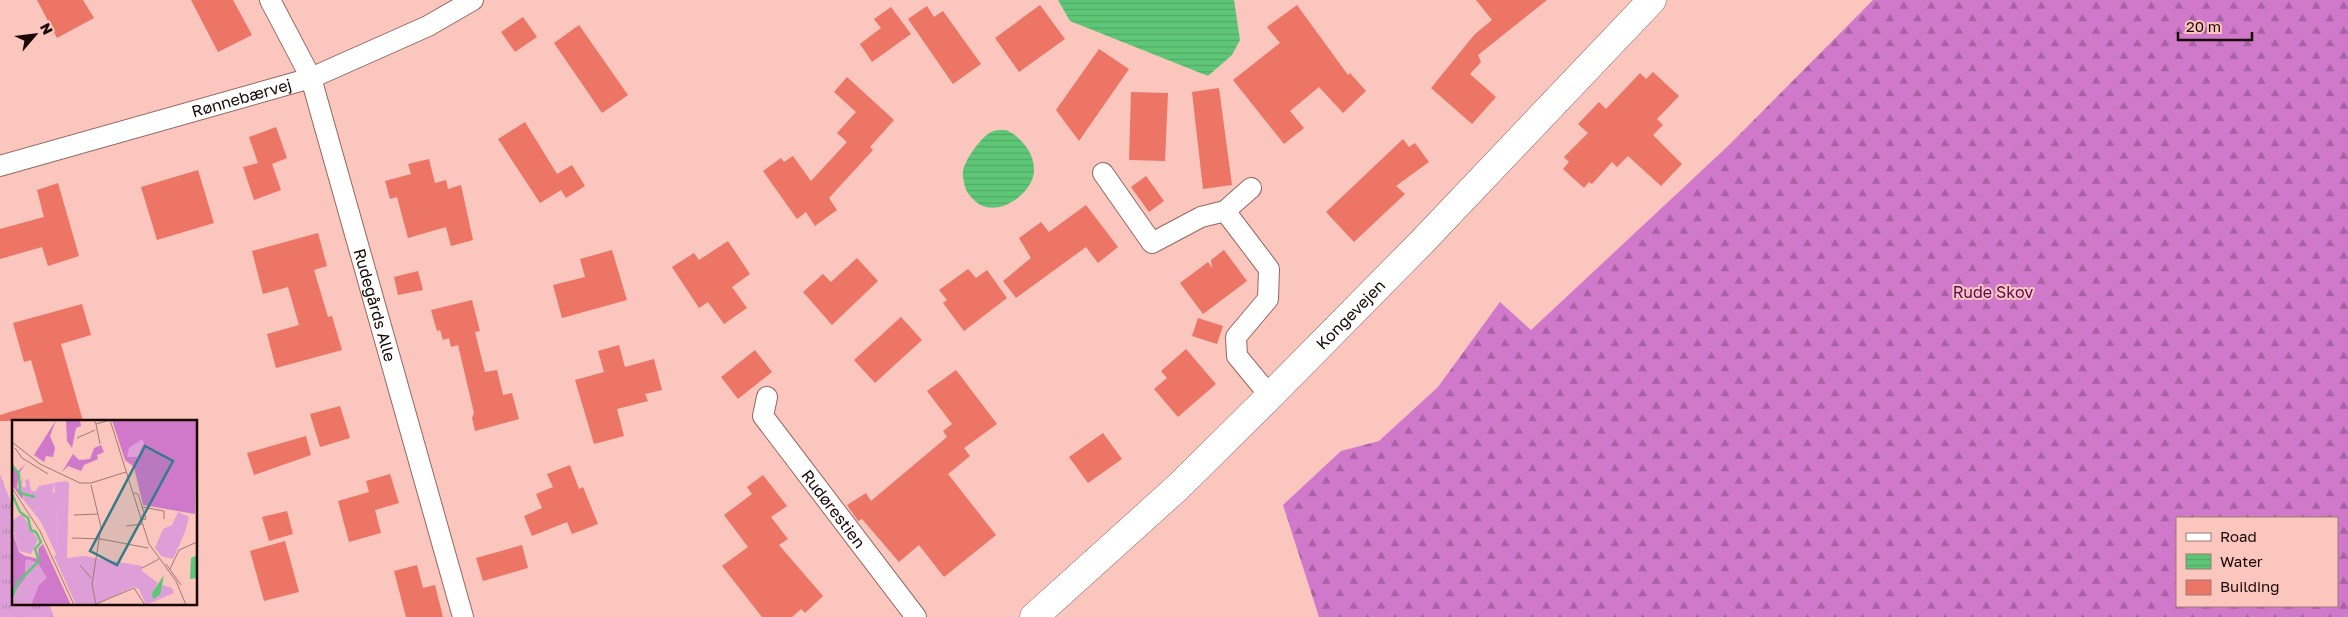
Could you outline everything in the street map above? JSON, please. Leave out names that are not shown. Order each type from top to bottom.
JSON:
[{"type":"main road","name":"Kongevejen","points":[[1034,617],[1178,487],[1270,396],[1421,243],[1652,0]]},
{"type":"street","name":"Rudegårds Alle","points":[[270,0],[311,78],[463,617]]},
{"type":"street","name":"Rønnebærvej","points":[[0,166],[311,78],[428,26],[473,0]]},
{"type":"street","points":[[1103,173],[1152,243],[1201,216],[1225,212],[1251,188]]},
{"type":"street","points":[[1225,212],[1268,269],[1268,299],[1236,337],[1237,356],[1270,396]]},
{"type":"street","name":"Rudørestien","points":[[767,397],[763,416],[916,617]]},
{"type":"green space","name":"Rude Skov","points":[[1873,0],[2348,0],[2348,617],[1319,617],[1283,505],[1341,451],[1379,441],[1438,387],[1500,302],[1531,330],[1728,146]]},
{"type":"green space","points":[[0,474],[12,505],[12,604],[49,604],[54,617],[0,617]]},
{"type":"water","points":[[1058,0],[1234,0],[1240,40],[1232,55],[1208,76],[1070,21]]},
{"type":"water","points":[[1006,130],[1024,144],[1032,157],[1034,172],[1032,180],[1022,195],[1006,205],[989,207],[980,205],[966,190],[963,175],[964,167],[978,144],[987,135],[993,131]]},
{"type":"building","points":[[37,0],[83,0],[94,18],[57,38]]},
{"type":"building","points":[[191,0],[233,0],[252,35],[218,52]]},
{"type":"building","points":[[1476,0],[1547,0],[1478,55],[1481,62],[1470,74],[1496,97],[1472,124],[1431,88],[1475,34],[1492,20]]},
{"type":"building","points":[[1040,5],[1065,39],[1019,72],[995,38]]},
{"type":"building","points":[[1297,5],[1348,75],[1350,73],[1366,91],[1343,113],[1319,87],[1290,111],[1304,128],[1284,144],[1233,80],[1280,43],[1267,27]]},
{"type":"building","points":[[927,6],[934,17],[943,11],[981,64],[953,84],[908,19]]},
{"type":"building","points":[[891,7],[911,34],[872,62],[860,44],[881,28],[874,19]]},
{"type":"building","points":[[523,17],[537,37],[515,52],[501,32]]},
{"type":"building","points":[[579,25],[628,95],[602,113],[554,43]]},
{"type":"building","points":[[1099,49],[1129,69],[1079,141],[1056,110]]},
{"type":"building","points":[[1653,72],[1679,96],[1657,119],[1663,125],[1653,135],[1682,164],[1661,186],[1628,156],[1617,167],[1612,162],[1592,184],[1589,182],[1584,188],[1563,169],[1569,162],[1564,157],[1588,133],[1578,124],[1599,102],[1606,109],[1640,73],[1646,79]]},
{"type":"building","points":[[847,77],[894,120],[870,147],[873,150],[829,198],[837,210],[815,226],[806,212],[797,219],[763,171],[781,158],[784,162],[793,156],[811,181],[847,142],[837,133],[856,112],[834,92]]},
{"type":"building","points":[[1219,88],[1232,185],[1203,189],[1192,92]]},
{"type":"building","points":[[1131,92],[1168,93],[1165,161],[1129,160]]},
{"type":"building","points":[[525,122],[557,174],[572,165],[585,186],[566,198],[561,190],[540,203],[498,139]]},
{"type":"building","points":[[276,127],[287,158],[272,164],[281,190],[254,200],[243,167],[258,163],[249,137]]},
{"type":"building","points":[[1403,139],[1409,147],[1415,143],[1429,162],[1396,186],[1405,194],[1354,242],[1326,212]]},
{"type":"building","points":[[429,159],[435,183],[446,180],[448,189],[461,185],[473,240],[451,246],[446,227],[408,238],[397,197],[390,199],[385,181],[411,174],[408,164]]},
{"type":"building","points":[[198,170],[214,223],[157,240],[141,187]]},
{"type":"building","points":[[1146,176],[1164,201],[1149,212],[1131,187]]},
{"type":"building","points":[[58,183],[79,256],[48,266],[42,247],[0,259],[0,229],[44,217],[37,190]]},
{"type":"building","points":[[1086,205],[1118,247],[1098,263],[1086,247],[1016,298],[1003,281],[1031,258],[1019,238],[1041,222],[1049,232]]},
{"type":"building","points":[[318,233],[327,266],[314,270],[328,317],[332,316],[342,350],[276,368],[267,334],[299,325],[288,287],[263,294],[252,251]]},
{"type":"building","points":[[728,241],[750,274],[732,287],[747,308],[724,324],[708,302],[699,308],[672,267],[694,253],[699,260]]},
{"type":"building","points":[[612,250],[627,300],[562,318],[553,285],[585,277],[580,259]]},
{"type":"building","points":[[1224,250],[1247,281],[1203,314],[1180,283],[1208,262],[1212,268],[1211,260]]},
{"type":"building","points":[[857,258],[878,281],[832,325],[803,292],[823,274],[831,282]]},
{"type":"building","points":[[968,269],[976,278],[987,270],[1007,298],[964,331],[943,303],[947,300],[939,290]]},
{"type":"building","points":[[418,271],[423,290],[398,295],[394,277]]},
{"type":"building","points":[[472,300],[480,331],[475,332],[485,372],[497,370],[503,395],[512,393],[519,419],[475,431],[472,418],[474,413],[458,345],[451,347],[449,338],[443,340],[440,330],[437,331],[431,310]]},
{"type":"building","points":[[82,304],[91,335],[61,344],[83,420],[0,421],[0,415],[43,402],[31,360],[24,362],[13,323]]},
{"type":"building","points":[[901,317],[922,340],[875,383],[854,360]]},
{"type":"building","points":[[1198,318],[1223,326],[1217,344],[1192,336]]},
{"type":"building","points":[[619,345],[625,367],[654,359],[662,390],[645,394],[648,401],[617,409],[624,436],[594,444],[575,380],[604,372],[598,351]]},
{"type":"building","points":[[1186,349],[1216,384],[1178,417],[1154,389],[1167,378],[1161,371]]},
{"type":"building","points":[[755,350],[772,372],[738,399],[721,377]]},
{"type":"building","points":[[956,370],[997,424],[964,448],[970,456],[948,474],[996,535],[944,577],[919,545],[899,562],[862,519],[858,521],[847,505],[866,493],[871,501],[947,437],[943,431],[952,424],[927,391]]},
{"type":"building","points":[[340,406],[350,438],[320,447],[310,414]]},
{"type":"building","points":[[1103,433],[1122,459],[1088,483],[1069,457]]},
{"type":"building","points":[[306,436],[311,455],[254,475],[247,453]]},
{"type":"building","points":[[570,465],[579,489],[583,487],[598,524],[572,534],[567,522],[532,536],[524,516],[542,508],[536,494],[553,487],[547,474]]},
{"type":"building","points":[[390,474],[399,503],[375,510],[381,533],[349,542],[338,501],[369,492],[366,481]]},
{"type":"building","points":[[763,475],[787,506],[771,517],[788,539],[779,545],[823,596],[805,613],[801,609],[792,617],[762,617],[722,566],[748,547],[724,515],[752,494],[747,487]]},
{"type":"building","points":[[287,511],[293,534],[269,541],[262,517]]},
{"type":"building","points":[[285,541],[299,592],[264,601],[250,551]]},
{"type":"building","points":[[522,545],[528,568],[483,581],[476,558]]},
{"type":"building","points":[[417,565],[423,588],[435,585],[443,617],[406,617],[394,571]]}]
